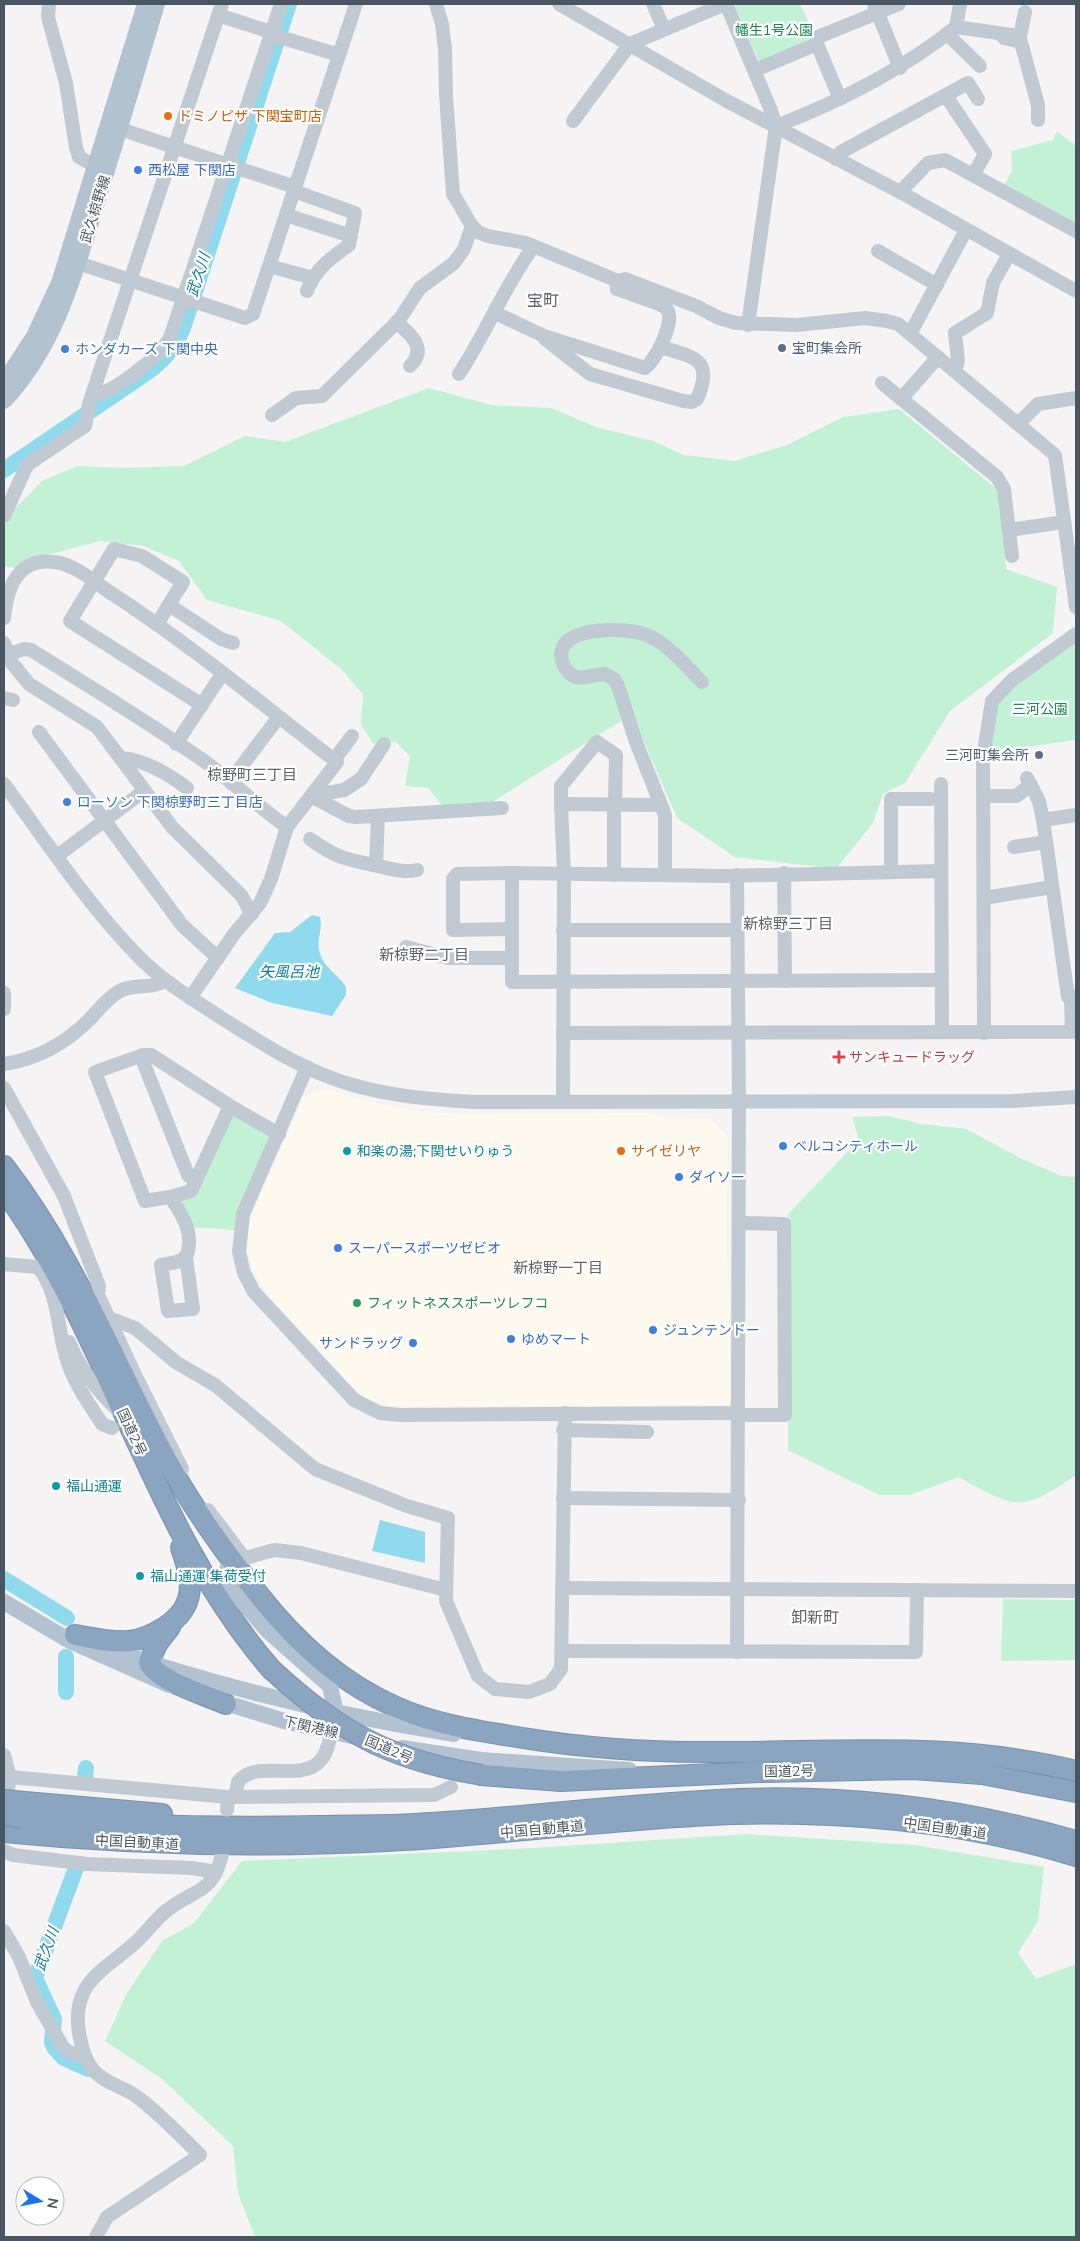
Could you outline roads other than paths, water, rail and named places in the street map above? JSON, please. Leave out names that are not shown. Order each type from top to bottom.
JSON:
[{"type":"highway","name":"国道2号","points":[[4,1166],[58,1246],[109,1342],[168,1463],[199,1514],[239,1560],[259,1596],[305,1645],[338,1673],[395,1707],[420,1716],[466,1728],[570,1745],[634,1750],[711,1752],[877,1748],[924,1750],[1009,1758],[1076,1771]]},
{"type":"highway","name":"国道2号","points":[[4,1190],[26,1222],[64,1287],[119,1422],[224,1607],[271,1669],[304,1700],[338,1724],[367,1741],[411,1760],[482,1775],[561,1781],[824,1770],[946,1771],[1007,1778],[1076,1792]]},
{"type":"highway","points":[[172,1517],[187,1566],[190,1586],[185,1607],[157,1644],[149,1662],[154,1670],[164,1677],[226,1704]]},
{"type":"highway","points":[[75,1635],[105,1640],[134,1640],[155,1633],[176,1619]]},
{"type":"highway","points":[[4,1800],[13,1820]]},
{"type":"highway","name":"中国自動車道","points":[[13,1820],[319,1826],[423,1824],[686,1802],[793,1800],[894,1806],[957,1815],[1038,1830],[1076,1841]]},
{"type":"highway","name":"中国自動車道","points":[[13,1820],[178,1844],[315,1844],[474,1835],[679,1817],[788,1814],[870,1818],[952,1828],[997,1836],[1076,1856]]},
{"type":"main road","name":"武久椋野線","points":[[4,401],[27,371],[45,341],[59,314],[78,262],[145,4]]},
{"type":"main road","name":"武久椋野線","points":[[4,382],[34,336],[59,283],[95,166],[114,127],[157,4]]},
{"type":"main road","points":[[239,1560],[225,1573],[229,1586],[268,1631],[330,1686],[336,1713]]},
{"type":"main road","name":"下関港線","points":[[4,1591],[75,1635],[94,1644],[227,1686],[336,1713],[458,1734],[570,1745]]},
{"type":"main road","points":[[259,1596],[278,1626],[335,1683],[340,1695],[332,1732]]},
{"type":"main road","name":"下関港線","points":[[4,1602],[70,1641],[169,1685],[226,1704],[332,1732],[410,1749],[481,1760],[701,1774]]},
{"type":"main road","points":[[287,1701],[302,1698],[314,1689],[315,1678],[304,1664]]},
{"type":"street","points":[[50,4],[48,16],[66,83],[76,148],[79,156],[95,166]]},
{"type":"street","points":[[92,399],[122,381],[160,353],[170,338],[189,299],[275,34],[281,4]]},
{"type":"street","points":[[78,262],[245,318],[253,314],[356,4]]},
{"type":"street","points":[[436,4],[442,24],[445,50],[453,194],[472,226],[478,232],[488,236],[526,243],[618,281],[625,280],[696,306],[719,318],[748,325],[796,325],[865,318],[893,322],[910,334],[1055,455],[1076,606]]},
{"type":"street","points":[[559,4],[1076,291]]},
{"type":"street","points":[[653,4],[664,29]]},
{"type":"street","points":[[574,121],[630,44],[725,4],[776,126],[748,325]]},
{"type":"street","points":[[840,99],[817,44],[818,37],[876,8],[899,4]]},
{"type":"street","points":[[776,126],[840,99],[900,68],[951,31],[960,4]]},
{"type":"street","points":[[876,8],[900,68]]},
{"type":"street","points":[[4,516],[27,465],[85,426],[92,399],[220,9],[275,34],[339,55]]},
{"type":"street","points":[[951,31],[1020,36],[1026,12]]},
{"type":"street","points":[[951,31],[980,66]]},
{"type":"street","points":[[1001,34],[1004,38],[1021,42],[1038,105],[1038,120]]},
{"type":"street","points":[[754,70],[817,44]]},
{"type":"street","points":[[836,159],[841,152],[968,83],[978,99]]},
{"type":"street","points":[[946,96],[985,154],[974,175]]},
{"type":"street","points":[[114,127],[233,166],[354,213],[349,245],[325,262],[310,284],[269,266]]},
{"type":"street","points":[[900,192],[928,163],[945,160],[1076,231]]},
{"type":"street","points":[[286,214],[351,236]]},
{"type":"street","points":[[272,415],[296,398],[322,396],[396,322],[420,288],[442,273],[458,258],[472,226]]},
{"type":"street","points":[[910,334],[966,230]]},
{"type":"street","points":[[459,374],[475,350],[533,247]]},
{"type":"street","points":[[878,251],[937,285]]},
{"type":"street","points":[[955,371],[958,361],[955,333],[987,313],[993,283],[1009,254]]},
{"type":"street","points":[[495,313],[541,334],[642,369],[650,363],[660,347],[669,322],[668,310],[659,304],[617,289],[618,281]]},
{"type":"street","points":[[396,322],[414,338],[419,350],[416,361],[410,366]]},
{"type":"street","points":[[541,334],[547,342],[590,374],[683,401],[695,401],[699,396],[703,375],[702,364],[694,358],[660,347]]},
{"type":"street","points":[[901,399],[938,357]]},
{"type":"street","points":[[882,383],[997,477],[1004,489],[1012,556]]},
{"type":"street","points":[[1019,424],[1038,404],[1076,398]]},
{"type":"street","points":[[1009,530],[1064,522]]},
{"type":"street","points":[[157,624],[184,582],[142,556],[114,550],[70,620],[202,705]]},
{"type":"street","points":[[4,618],[10,585],[18,574],[31,566],[49,562],[64,564],[157,624],[337,762],[287,827],[266,893],[252,914],[244,920],[190,998]]},
{"type":"street","points":[[169,605],[221,639],[233,643]]},
{"type":"street","points":[[665,874],[665,815],[614,679],[606,674],[594,674],[581,678],[572,675],[563,665],[563,648],[576,636],[600,629],[617,628],[635,632],[659,642],[702,682]]},
{"type":"street","points":[[984,1032],[984,758],[992,701],[1012,680],[1076,634]]},
{"type":"street","points":[[252,914],[241,895],[187,843],[144,791],[98,728],[29,684],[22,677],[6,649],[31,650],[176,744],[250,797],[256,805],[287,827]]},
{"type":"street","points":[[176,744],[222,674]]},
{"type":"street","points":[[231,783],[237,772],[278,718]]},
{"type":"street","points":[[39,732],[182,925],[218,958]]},
{"type":"street","points":[[334,760],[352,736]]},
{"type":"street","points":[[564,1102],[564,873],[561,786],[597,742],[616,755],[614,875]]},
{"type":"street","points":[[312,796],[348,788],[361,779],[384,744]]},
{"type":"street","points":[[121,758],[131,760],[173,777],[187,788]]},
{"type":"street","points":[[563,1033],[1072,1032],[1073,996],[1068,997],[1039,801],[1029,781],[1016,796],[985,796]]},
{"type":"street","points":[[4,784],[56,856],[116,932],[166,981],[267,1047],[307,1067],[357,1086],[414,1098],[474,1102],[1013,1101],[1076,1097]]},
{"type":"street","points":[[941,784],[942,1031]]},
{"type":"street","points":[[56,856],[144,791]]},
{"type":"street","points":[[312,796],[349,816],[378,816],[502,808]]},
{"type":"street","points":[[891,871],[891,799],[930,799]]},
{"type":"street","points":[[561,804],[614,803],[661,805]]},
{"type":"street","points":[[1043,820],[1076,815]]},
{"type":"street","points":[[376,866],[378,816]]},
{"type":"street","points":[[310,839],[342,858],[403,871],[417,870]]},
{"type":"street","points":[[1014,847],[1046,842]]},
{"type":"street","points":[[511,929],[453,930],[453,879],[457,874],[737,875],[941,871]]},
{"type":"street","points":[[784,873],[785,981]]},
{"type":"street","points":[[512,874],[512,982],[941,980]]},
{"type":"street","points":[[737,875],[739,1102],[737,1652]]},
{"type":"street","points":[[984,898],[1052,887]]},
{"type":"street","points":[[563,930],[738,930]]},
{"type":"street","points":[[406,947],[448,958],[512,958]]},
{"type":"street","points":[[4,1064],[43,1054],[73,1035],[119,991],[132,987],[155,986],[166,981]]},
{"type":"street","points":[[4,993],[4,1010]]},
{"type":"street","points":[[230,1106],[191,1191],[145,1201],[95,1072],[143,1055],[152,1055],[230,1106],[279,1134]]},
{"type":"street","points":[[143,1055],[144,1064],[169,1131],[188,1175],[196,1180]]},
{"type":"street","points":[[307,1067],[243,1214],[238,1240],[241,1262],[249,1283],[258,1297],[354,1400],[370,1409],[390,1414],[785,1415],[784,1224],[739,1224]]},
{"type":"street","points":[[4,1088],[64,1196],[100,1286],[98,1295],[150,1410],[182,1468],[239,1560],[274,1550],[294,1552],[446,1590]]},
{"type":"street","points":[[170,1197],[181,1212],[190,1236],[186,1258]]},
{"type":"street","points":[[4,1264],[38,1268],[52,1287],[68,1363],[77,1384],[102,1424],[119,1422],[74,1354],[60,1319]]},
{"type":"street","points":[[109,1318],[135,1328],[177,1363],[215,1385],[316,1469],[407,1506],[448,1518],[446,1601],[478,1676],[490,1687],[516,1692],[544,1688],[558,1676],[562,1651],[563,1430],[565,1413]]},
{"type":"street","points":[[563,1430],[647,1432]]},
{"type":"street","points":[[563,1498],[739,1500]]},
{"type":"street","points":[[563,1588],[1076,1591]]},
{"type":"street","points":[[562,1651],[916,1652],[917,1590]]},
{"type":"street","points":[[230,1801],[238,1782],[248,1774],[306,1769],[316,1765],[323,1758],[332,1732]]},
{"type":"street","points":[[4,1755],[10,1777],[13,1820]]},
{"type":"street","points":[[10,1777],[230,1801],[434,1794],[452,1787]]},
{"type":"street","points":[[4,1851],[13,1855],[87,1864],[192,1868],[216,1872]]},
{"type":"street","points":[[84,2057],[78,2011],[87,1984],[136,1942],[165,1912],[205,1888],[216,1872],[222,1854]]},
{"type":"street","points":[[4,1931],[19,1957],[47,2020],[66,2051],[84,2057],[99,2075],[138,2098],[200,2155],[107,2217],[96,2237]]},
{"type":"water","name":"矢風呂池","points":[[312,915],[320,917],[320,955],[326,965],[346,987],[346,995],[332,1016],[272,1003],[235,988],[275,933],[290,932]]},
{"type":"water","points":[[380,1520],[425,1532],[425,1563],[372,1551]]},
{"type":"waterway","name":"武久川","points":[[4,470],[145,374],[163,359],[176,342],[183,328],[289,4]]},
{"type":"waterway","name":"武久川","points":[[4,1579],[67,1618]]},
{"type":"waterway","name":"武久川","points":[[66,1657],[66,1692]]},
{"type":"waterway","name":"武久川","points":[[85,1778],[86,1768]]},
{"type":"waterway","name":"武久川","points":[[76,1868],[35,1978],[54,2019],[52,2042],[54,2047],[64,2058],[88,2069]]},
{"type":"place","name":"ドミノピザ 下関宝町店","points":[[168,116]]},
{"type":"place","name":"西松屋 下関店","points":[[138,170]]},
{"type":"place","name":"宝町集会所","points":[[782,348]]},
{"type":"place","name":"ホンダカーズ 下関中央","points":[[65,349]]},
{"type":"place","name":"三河町集会所","points":[[1039,755]]},
{"type":"place","name":"ローソン 下関椋野町三丁目店","points":[[67,802]]},
{"type":"place","name":"サンキュードラッグ","points":[[839,1057]]},
{"type":"place","name":"ベルコシティホール","points":[[783,1146]]},
{"type":"place","name":"和楽の湯;下関せいりゅう","points":[[347,1151]]},
{"type":"place","name":"サイゼリヤ","points":[[621,1151]]},
{"type":"place","name":"ダイソー","points":[[679,1177]]},
{"type":"place","name":"スーパースポーツゼビオ","points":[[338,1248]]},
{"type":"place","name":"フィットネススポーツレフコ","points":[[357,1303]]},
{"type":"place","name":"ジュンテンドー","points":[[653,1330]]},
{"type":"place","name":"ゆめマート","points":[[511,1339]]},
{"type":"place","name":"サンドラッグ","points":[[413,1343]]},
{"type":"place","name":"福山通運","points":[[56,1486]]},
{"type":"place","name":"福山通運 集荷受付","points":[[140,1576]]},
{"type":"district","name":"宝町","points":[[543,300]]},
{"type":"district","name":"椋野町三丁目","points":[[252,774]]},
{"type":"district","name":"新椋野三丁目","points":[[788,923]]},
{"type":"district","name":"新椋野二丁目","points":[[424,954]]},
{"type":"district","name":"新椋野一丁目","points":[[558,1267]]},
{"type":"district","name":"卸新町","points":[[815,1617]]},
{"type":"park label","name":"幡生1号公園","points":[[774,30]]},
{"type":"park label","name":"三河公園","points":[[1040,709]]}]
